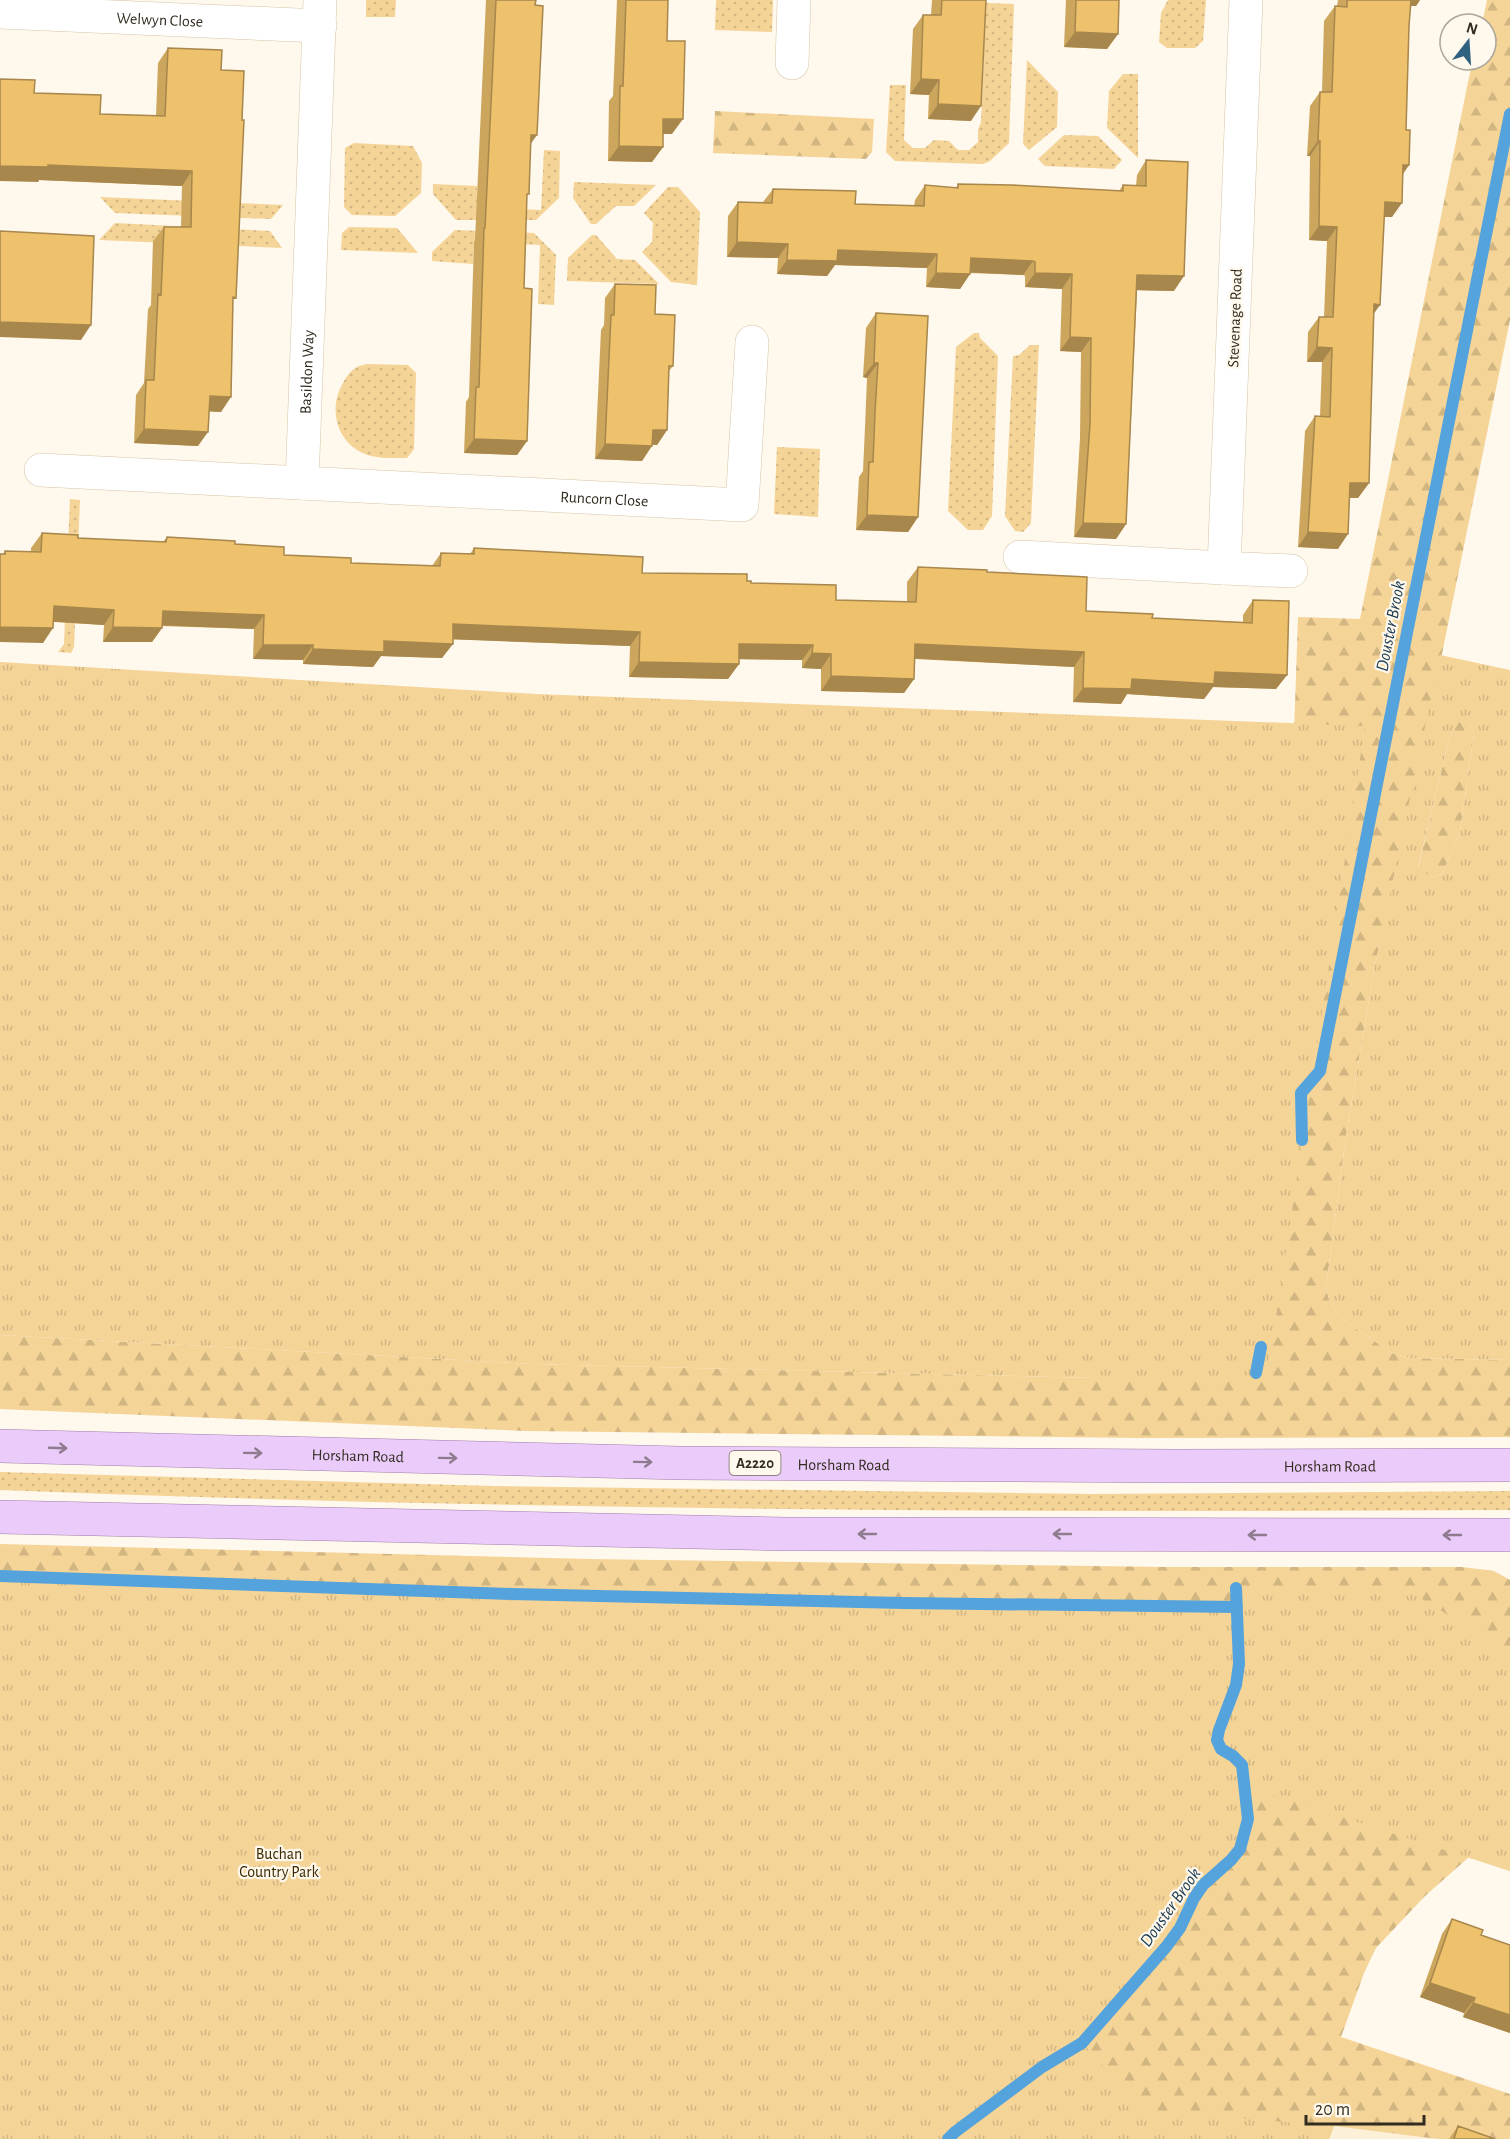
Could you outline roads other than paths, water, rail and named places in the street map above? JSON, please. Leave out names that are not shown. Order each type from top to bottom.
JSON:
[{"type":"main road","name":"Horsham Road","points":[[0,1446],[692,1463],[1163,1466],[1510,1465]]},
{"type":"main road","points":[[0,1517],[787,1534],[1510,1535]]},
{"type":"street","points":[[792,63],[794,0]]},
{"type":"street","name":"Stevenage Road","points":[[1224,568],[1246,0]]},
{"type":"street","name":"Welwyn Close","points":[[0,12],[320,13]]},
{"type":"street","name":"Basildon Way","points":[[302,483],[310,222],[320,13]]},
{"type":"street","name":"Runcorn Close","points":[[302,483],[742,505],[752,342]]},
{"type":"street","points":[[41,470],[302,483]]},
{"type":"street","points":[[1020,557],[1292,571]]},
{"type":"waterway","name":"Douster Brook","points":[[1302,1140],[1301,1093],[1320,1071],[1510,114]]},
{"type":"waterway","name":"Douster Brook","points":[[1256,1373],[1261,1347]]},
{"type":"waterway","points":[[0,1576],[512,1594],[903,1603],[1237,1607]]},
{"type":"waterway","name":"Douster Brook","points":[[948,2139],[1042,2067],[1082,2043],[1166,1947],[1180,1928],[1194,1898],[1203,1885],[1240,1849],[1248,1819],[1242,1765],[1221,1749],[1217,1740],[1236,1685],[1239,1664],[1236,1588]]},
{"type":"park label","name":"Buchan Country Park","points":[[279,1862]]}]
